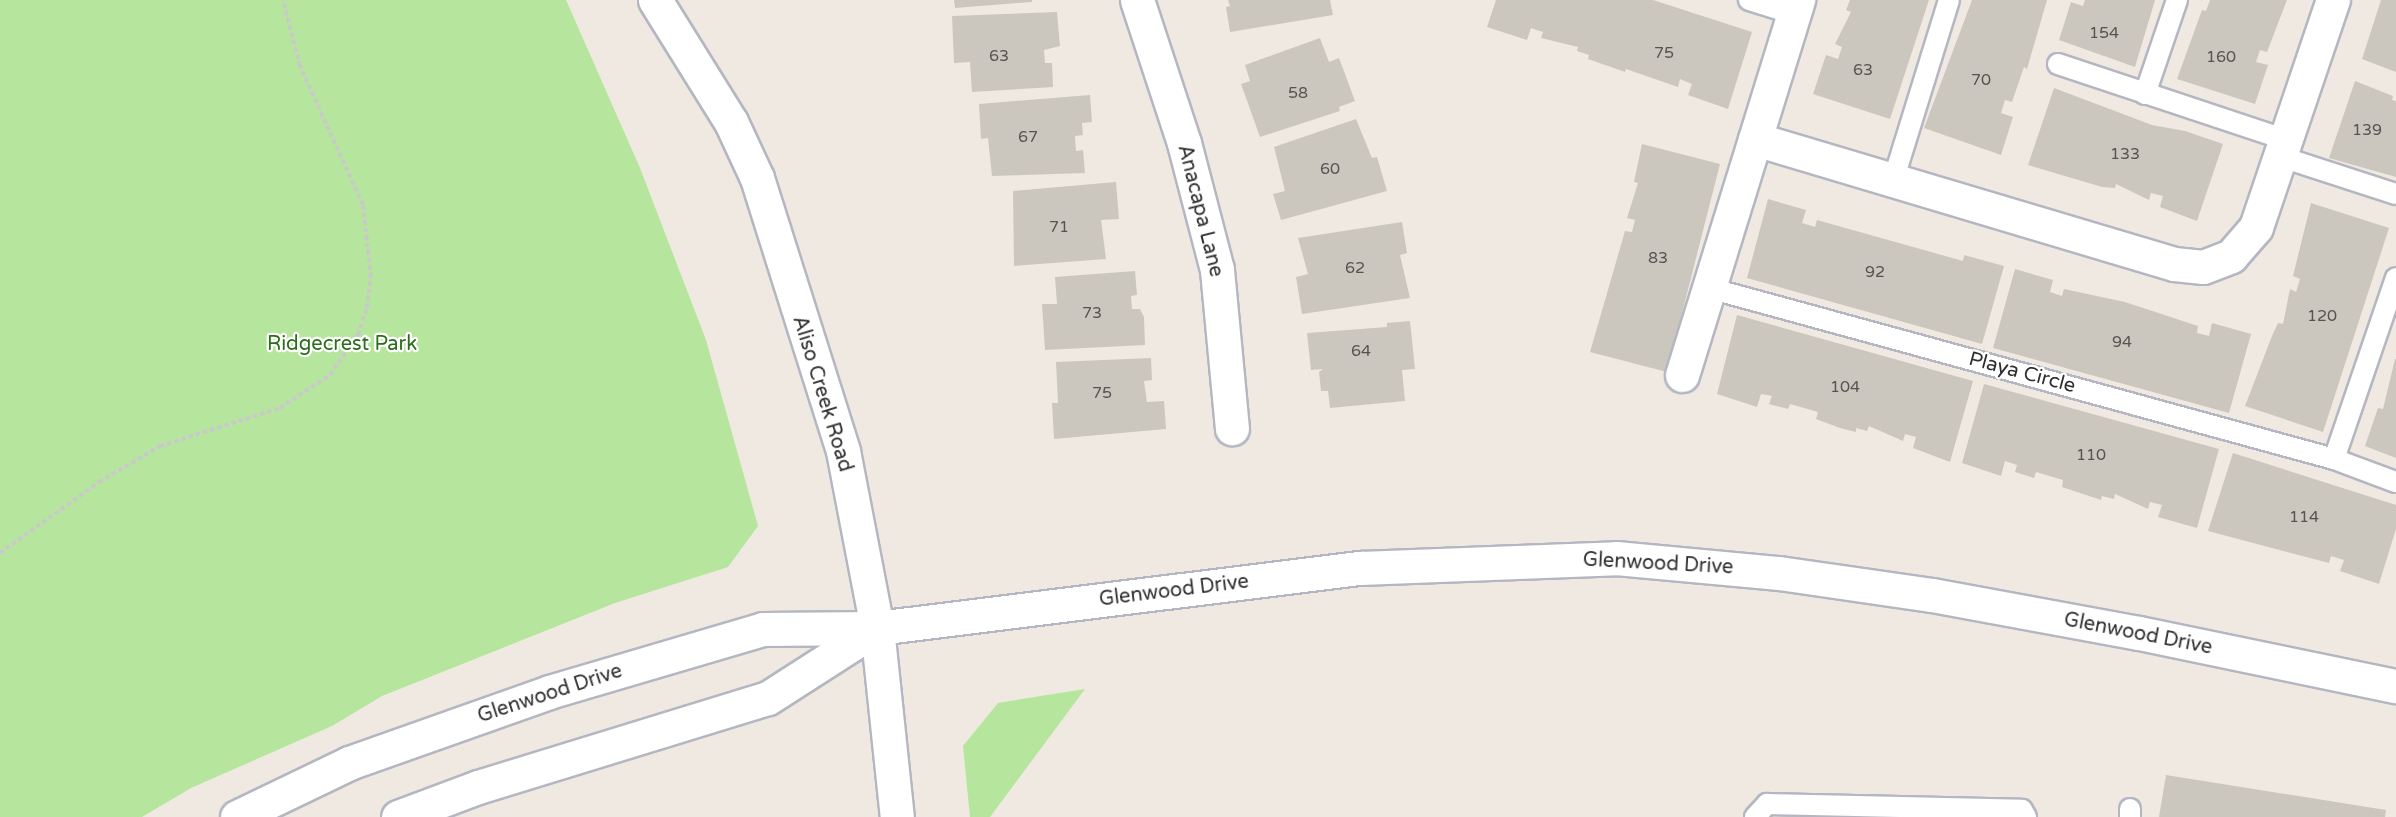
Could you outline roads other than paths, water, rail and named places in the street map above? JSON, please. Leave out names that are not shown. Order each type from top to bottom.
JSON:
[{"type":"main road","name":"Aliso Creek Road","points":[[655,0],[731,122],[757,178],[843,451],[877,628],[897,817]]},
{"type":"main road","name":"Anacapa Lane","points":[[1137,0],[1184,143],[1217,270],[1232,428]]},
{"type":"main road","points":[[1755,139],[2174,264],[2203,267],[2231,256],[2256,226],[2285,149],[2333,0]]},
{"type":"main road","points":[[1682,375],[1796,7]]},
{"type":"main road","name":"Glenwood Drive","points":[[237,817],[349,763],[549,692],[763,629],[877,628],[1360,568],[1616,558],[1779,573],[1932,595],[2396,686]]},
{"type":"main road","name":"Glenwood Drive","points":[[398,817],[478,787],[768,698],[877,628]]},
{"type":"lane","points":[[1749,0],[1796,7]]},
{"type":"lane","points":[[1893,181],[1949,0]]},
{"type":"lane","points":[[2145,94],[2177,0]]},
{"type":"lane","points":[[2058,64],[2145,94],[2396,194]]},
{"type":"lane","points":[[2334,459],[2396,278]]},
{"type":"lane","name":"Playa Circle","points":[[1709,288],[2334,459],[2396,482]]},
{"type":"lane","points":[[1755,817],[1767,804],[2022,810],[2026,817]]},
{"type":"park label","name":"Ridgecrest Park","points":[[342,344]]}]
